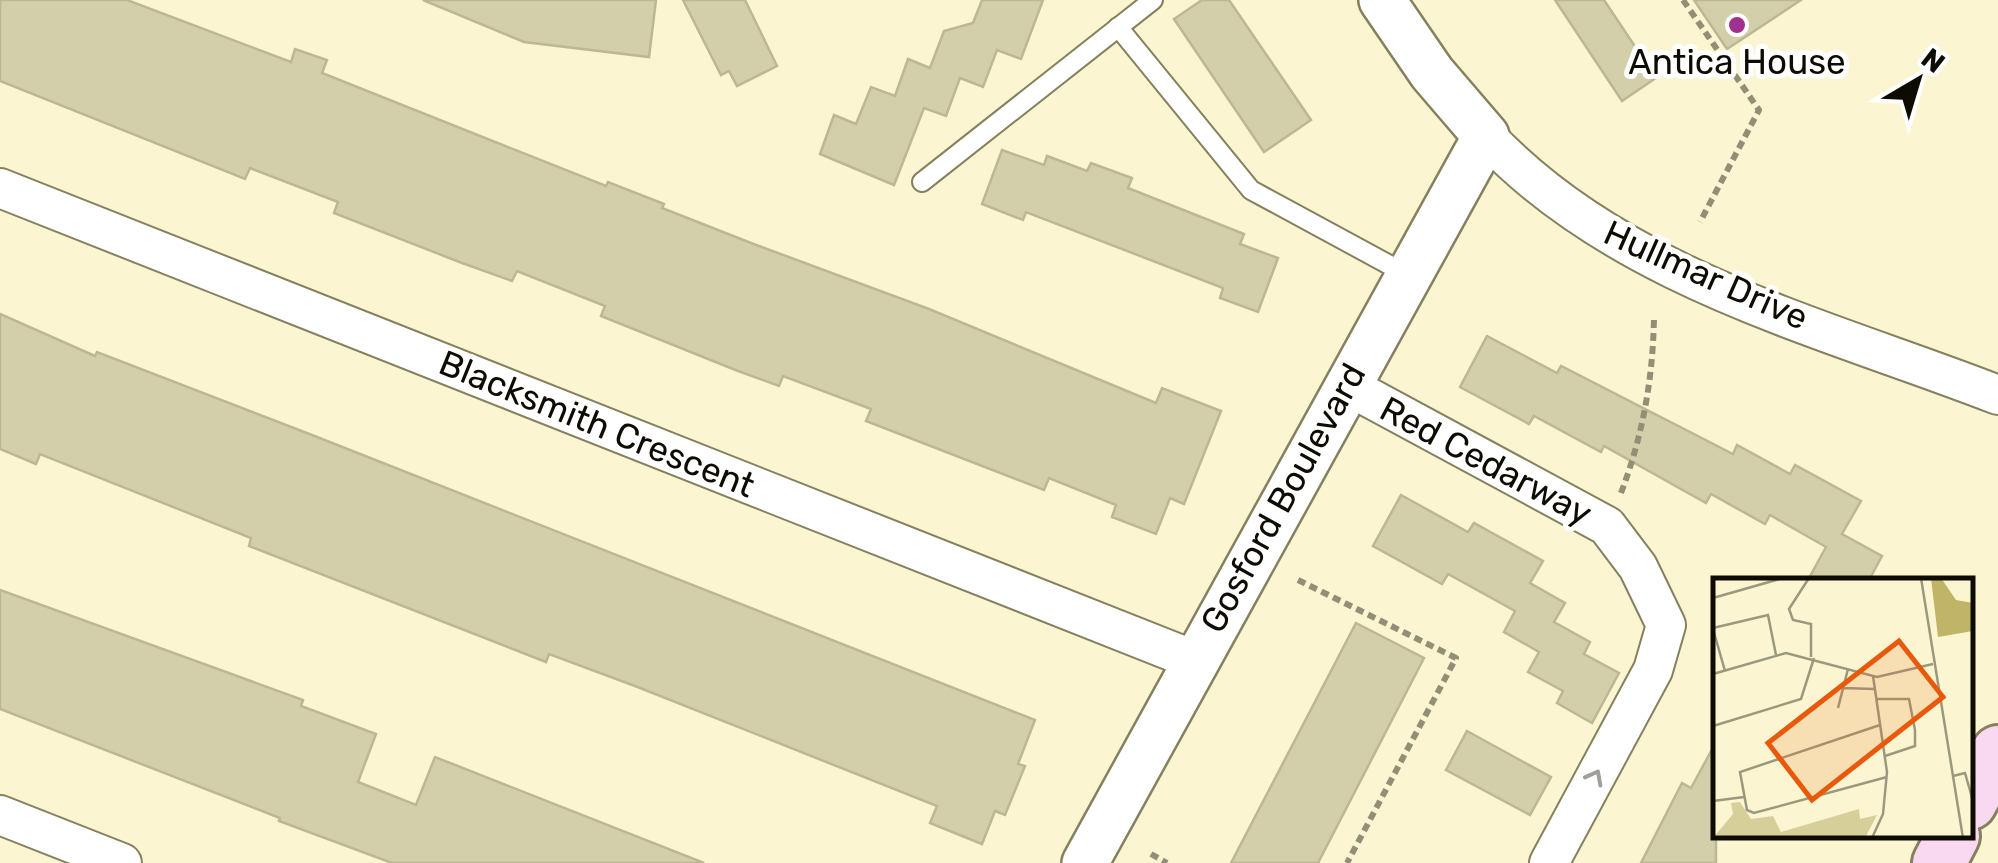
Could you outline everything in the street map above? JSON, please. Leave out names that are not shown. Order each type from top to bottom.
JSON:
[{"type":"main road","points":[[1973,798],[1998,752]]},
{"type":"main road","points":[[1938,863],[1952,838]]},
{"type":"street","name":"Hullmar Drive","points":[[1382,0],[1432,73],[1523,175],[1601,230],[1672,268],[1998,395]]},
{"type":"street","name":"Gosford Boulevard","points":[[1085,863],[1486,136]]},
{"type":"street","name":"Blacksmith Crescent","points":[[0,188],[1194,660]]},
{"type":"street","name":"Red Cedarway","points":[[1346,385],[1608,526],[1638,567],[1666,625],[1653,670],[1549,863]]},
{"type":"street","points":[[0,815],[122,863]]},
{"type":"lane","points":[[922,182],[1154,0]]},
{"type":"lane","points":[[1118,27],[1251,190],[1408,275]]},
{"type":"path","points":[[1683,0],[1759,110],[1700,222]]},
{"type":"path","points":[[1608,526],[1640,445],[1653,364],[1654,317]]},
{"type":"path","points":[[1298,580],[1456,658],[1348,863]]},
{"type":"path","points":[[1150,854],[1168,863]]},
{"type":"building","points":[[0,0],[127,0],[291,62],[295,49],[327,60],[322,73],[606,186],[608,182],[664,204],[662,208],[929,309],[1156,403],[1162,388],[1221,411],[1184,504],[1170,498],[1156,534],[1112,517],[1116,505],[1049,478],[1044,490],[866,421],[871,409],[783,376],[779,386],[738,371],[601,316],[605,306],[517,271],[512,281],[462,263],[334,213],[338,202],[250,168],[245,179],[0,81]]},
{"type":"building","points":[[423,0],[656,0],[649,57],[524,42]]},
{"type":"building","points":[[683,0],[745,0],[777,66],[737,86],[729,71],[721,75]]},
{"type":"building","points":[[982,0],[1043,0],[1021,59],[997,50],[983,87],[960,78],[946,116],[924,108],[894,185],[820,154],[834,115],[856,124],[871,87],[895,96],[908,59],[930,68],[944,31],[973,23]]},
{"type":"building","points":[[1202,0],[1229,0],[1311,120],[1264,152],[1174,19]]},
{"type":"building","points":[[1555,0],[1604,0],[1656,78],[1622,101]]},
{"type":"building","name":"Antica House","points":[[1694,0],[1801,0],[1727,49]]},
{"type":"building","points":[[1002,150],[1044,165],[1047,156],[1087,171],[1091,163],[1132,178],[1128,188],[1244,234],[1240,244],[1278,258],[1258,312],[1220,298],[1223,288],[1026,212],[1023,220],[982,204]]},
{"type":"building","points":[[0,314],[95,356],[97,352],[312,435],[1035,720],[1018,764],[1025,766],[1005,815],[995,811],[982,844],[930,823],[937,806],[635,686],[549,654],[546,662],[249,546],[251,538],[40,454],[36,464],[0,449]]},
{"type":"building","points":[[1487,336],[1557,373],[1561,366],[1733,454],[1737,445],[1790,474],[1795,465],[1861,501],[1842,534],[1882,556],[1870,578],[1809,578],[1826,547],[1770,515],[1765,524],[1711,494],[1706,503],[1604,446],[1601,452],[1534,416],[1529,424],[1460,387]]},
{"type":"building","points":[[1401,495],[1468,532],[1474,523],[1543,561],[1530,583],[1565,603],[1554,622],[1590,642],[1584,654],[1619,673],[1592,723],[1557,703],[1563,691],[1528,672],[1539,652],[1504,632],[1515,611],[1448,574],[1442,584],[1373,546]]},
{"type":"building","points":[[0,590],[303,700],[301,706],[376,734],[358,782],[416,805],[435,757],[704,863],[392,863],[279,821],[280,818],[0,709]]},
{"type":"building","points":[[1356,623],[1424,658],[1318,863],[1231,863]]},
{"type":"building","points":[[1467,731],[1551,777],[1530,815],[1446,770]]},
{"type":"building","points":[[1713,748],[1716,863],[1641,863],[1682,783],[1691,788]]},
{"type":"place","name":"Antica House","points":[[1737,25]]}]
